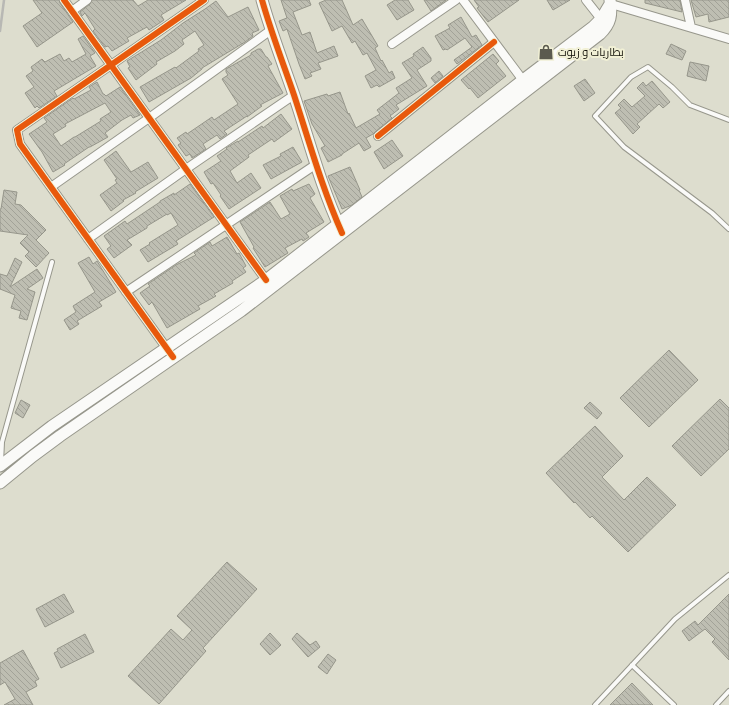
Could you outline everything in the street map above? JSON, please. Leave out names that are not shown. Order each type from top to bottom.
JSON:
[{"type":"main road","points":[[262,0],[294,95],[315,164],[340,228]]},
{"type":"main road","points":[[0,483],[60,436],[241,312],[340,228],[526,84],[593,27],[601,19],[610,2]]},
{"type":"main road","points":[[526,84],[600,34],[609,23],[611,17],[612,10],[610,2]]},
{"type":"main road","points":[[0,466],[52,426],[340,228]]},
{"type":"street","points":[[64,0],[266,280]]},
{"type":"street","points":[[72,11],[88,0]]},
{"type":"street","points":[[173,358],[20,144],[17,130],[204,0]]},
{"type":"street","points":[[392,44],[456,0]]},
{"type":"street","points":[[463,0],[526,84]]},
{"type":"street","points":[[586,0],[601,19]]},
{"type":"street","points":[[685,0],[691,27]]},
{"type":"street","points":[[610,2],[729,39]]},
{"type":"street","points":[[51,187],[271,30]]},
{"type":"street","points":[[378,136],[494,42]]},
{"type":"street","points":[[88,239],[294,95]]},
{"type":"street","points":[[126,292],[315,164]]},
{"type":"lane","points":[[729,120],[690,105],[672,87],[648,67],[631,77],[595,116],[624,147],[712,213],[729,229]]},
{"type":"lane","points":[[0,466],[2,442],[52,262]]},
{"type":"lane","points":[[595,705],[675,619],[729,575]]},
{"type":"lane","points":[[632,665],[674,705]]},
{"type":"lane","points":[[716,705],[729,691]]},
{"type":"building","points":[[33,0],[59,0],[73,22],[37,47],[23,26],[42,13]]},
{"type":"building","points":[[92,0],[133,0],[138,6],[148,0],[186,0],[161,15],[164,20],[149,30],[147,27],[127,38],[129,41],[112,51],[108,46],[105,47],[93,31],[95,29],[85,13],[82,16],[80,12],[90,4]]},
{"type":"building","points":[[281,0],[309,0],[311,5],[293,12],[302,35],[310,32],[317,53],[334,46],[338,56],[318,63],[321,69],[310,73],[312,76],[305,79],[287,29],[283,31],[279,21],[287,18]]},
{"type":"building","points":[[326,0],[342,0],[353,25],[362,19],[378,46],[375,48],[381,61],[382,60],[389,73],[392,71],[395,78],[379,87],[377,85],[371,88],[365,76],[376,70],[367,53],[363,55],[355,41],[352,43],[342,26],[332,31],[319,3]]},
{"type":"building","points":[[395,0],[408,0],[414,10],[397,20],[387,5]]},
{"type":"building","points":[[424,0],[446,0],[431,11]]},
{"type":"building","points":[[474,0],[519,0],[488,22],[477,8],[479,7]]},
{"type":"building","points":[[547,0],[570,0],[553,10]]},
{"type":"building","points":[[645,0],[680,0],[682,12],[645,3]]},
{"type":"building","points":[[691,0],[729,0],[729,17],[709,22],[708,14],[696,17]]},
{"type":"building","points":[[216,1],[228,17],[248,7],[259,30],[252,33],[253,36],[245,42],[202,68],[191,78],[149,102],[140,87],[175,67],[176,68],[199,51],[198,49],[204,45],[195,31],[182,40],[184,44],[156,62],[157,64],[136,80],[128,68],[130,67],[127,61],[161,40]]},
{"type":"building","points":[[461,17],[472,37],[476,35],[482,45],[457,64],[454,60],[472,47],[465,38],[447,50],[443,50],[435,36],[450,28],[448,25]]},
{"type":"building","points":[[83,36],[95,53],[90,56],[96,66],[54,91],[57,96],[39,108],[37,106],[35,108],[25,93],[34,87],[26,76],[33,71],[31,67],[42,59],[45,62],[60,54],[64,61],[69,58],[72,62],[86,54],[78,39]]},
{"type":"building","points":[[671,44],[686,51],[682,60],[666,54]]},
{"type":"building","points":[[423,47],[431,58],[431,61],[417,70],[427,86],[396,105],[399,109],[390,116],[392,118],[366,138],[371,147],[364,151],[359,143],[342,155],[328,162],[321,148],[325,146],[312,124],[304,101],[327,94],[328,96],[340,92],[348,114],[349,113],[356,128],[380,114],[377,110],[399,93],[396,88],[412,78],[402,63],[414,56],[413,54]]},
{"type":"building","points":[[261,49],[272,64],[268,66],[283,93],[260,105],[262,106],[224,131],[227,134],[220,139],[217,135],[203,144],[206,149],[192,158],[190,154],[186,156],[178,145],[181,143],[177,138],[186,132],[187,134],[212,117],[214,120],[238,104],[222,79],[228,75],[226,69],[251,55],[251,53]]},
{"type":"building","points":[[493,54],[499,61],[496,64],[506,76],[478,98],[461,80]]},
{"type":"building","points":[[690,62],[709,66],[706,81],[687,76]]},
{"type":"building","points":[[439,71],[443,76],[435,83],[431,78]]},
{"type":"building","points":[[585,79],[595,93],[584,101],[574,86]]},
{"type":"building","points":[[652,81],[670,102],[663,108],[659,104],[637,124],[640,127],[633,134],[615,113],[621,108],[618,105],[624,99],[632,107],[645,96],[637,88],[643,82],[646,86]]},
{"type":"building","points":[[97,82],[103,94],[106,96],[120,87],[140,115],[133,118],[131,115],[122,120],[105,133],[108,137],[89,147],[53,172],[42,152],[29,134],[47,122],[44,118],[73,98],[74,99],[91,90],[89,87]],"holes":[[[105,103],[111,112],[100,119],[101,121],[61,146],[53,134],[66,126],[65,124]]]},
{"type":"building","points":[[281,114],[292,129],[274,142],[272,139],[248,155],[249,157],[230,171],[237,183],[251,173],[261,188],[229,209],[213,183],[211,184],[204,172],[221,161],[217,156],[227,149],[226,148],[262,126],[263,128]]},
{"type":"building","points":[[392,140],[403,156],[384,169],[374,152]]},
{"type":"building","points":[[293,147],[302,162],[271,179],[263,165],[281,156],[280,154]]},
{"type":"building","points":[[116,151],[131,172],[148,162],[158,178],[123,200],[124,201],[111,211],[100,195],[117,183],[115,180],[117,179],[104,160]]},
{"type":"building","points":[[350,167],[362,197],[352,205],[342,209],[328,176]]},
{"type":"building","points":[[190,184],[214,217],[176,241],[178,244],[148,262],[140,250],[178,225],[171,213],[167,214],[127,240],[132,245],[114,258],[107,249],[111,246],[104,236],[125,221],[127,224],[160,201],[174,193],[174,195]]},
{"type":"building","points":[[309,184],[315,194],[310,198],[324,222],[306,233],[309,237],[303,241],[302,239],[285,248],[288,253],[265,267],[253,248],[254,247],[240,222],[270,202],[281,219],[290,214],[280,196],[292,189],[293,191]]},
{"type":"building","points":[[4,190],[17,192],[15,204],[21,205],[46,230],[36,240],[49,253],[36,267],[25,256],[29,252],[20,243],[28,235],[0,231],[0,209]]},
{"type":"building","points":[[227,237],[237,254],[239,253],[246,266],[243,268],[246,272],[232,281],[233,283],[214,294],[216,296],[198,306],[200,309],[167,328],[152,302],[149,305],[140,293],[150,286],[148,284],[176,265],[196,255],[194,253],[210,242],[212,246]]},
{"type":"building","points":[[89,257],[93,264],[97,261],[116,292],[99,302],[102,306],[77,321],[79,324],[70,330],[64,320],[76,312],[73,306],[95,292],[78,263]]},
{"type":"building","points":[[15,258],[22,262],[10,287],[37,269],[43,278],[27,289],[35,292],[27,320],[19,318],[21,311],[11,308],[15,295],[0,289],[0,274],[7,276]]},
{"type":"building","points":[[669,350],[698,380],[649,427],[620,398]]},
{"type":"building","points":[[720,399],[729,408],[729,449],[701,476],[672,446]]},
{"type":"building","points":[[21,400],[30,405],[23,418],[15,413]]},
{"type":"building","points":[[590,402],[602,413],[597,419],[584,408]]},
{"type":"building","points":[[595,426],[623,456],[602,477],[624,500],[647,477],[676,505],[628,552],[592,516],[590,518],[575,502],[574,503],[546,473]]},
{"type":"building","points":[[227,562],[257,589],[203,648],[206,651],[159,704],[128,676],[171,629],[183,640],[192,630],[177,616]]},
{"type":"building","points":[[64,594],[74,612],[45,627],[36,609]]},
{"type":"building","points":[[729,594],[729,660],[712,642],[715,639],[705,629],[689,641],[682,631],[695,621],[698,625]]},
{"type":"building","points":[[270,633],[281,645],[270,655],[260,644]]},
{"type":"building","points":[[297,633],[310,645],[316,641],[320,647],[308,657],[292,639]]},
{"type":"building","points":[[85,634],[94,652],[61,668],[54,653],[58,651],[57,649]]},
{"type":"building","points":[[23,650],[39,679],[35,681],[37,686],[26,692],[33,705],[4,705],[15,699],[5,682],[0,685],[0,663]]},
{"type":"building","points":[[328,654],[336,660],[327,674],[318,667]]},
{"type":"building","points":[[632,683],[653,705],[610,705]]},
{"type":"railway","points":[[0,31],[4,0]]},
{"type":"cycle path","points":[[64,0],[266,280]]},
{"type":"cycle path","points":[[173,357],[20,144],[17,130],[204,0]]},
{"type":"cycle path","points":[[262,0],[322,182],[342,233]]},
{"type":"cycle path","points":[[378,136],[494,42]]},
{"type":"place","name":"بطاريات و زيوت","points":[[546,52]]}]
